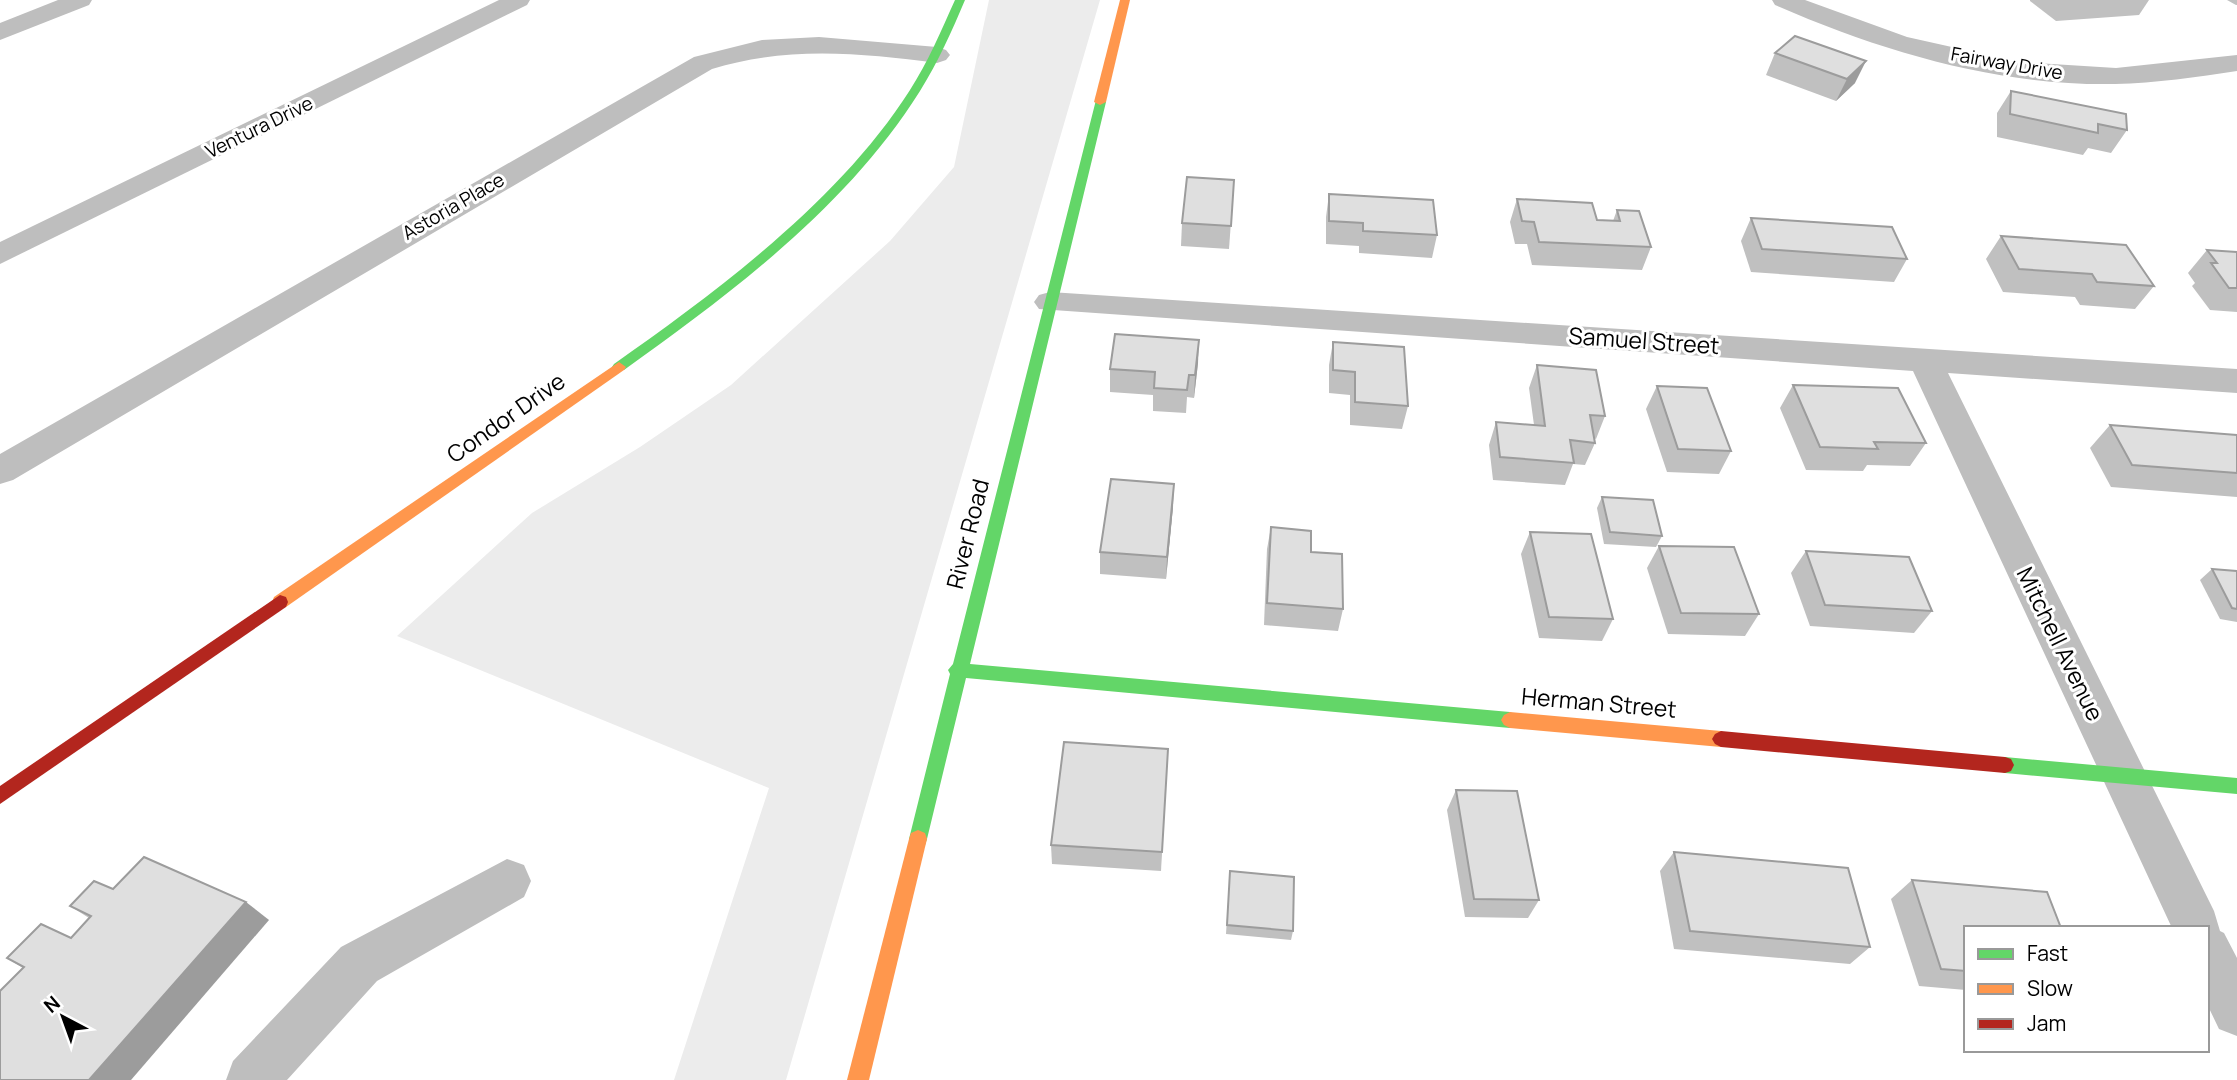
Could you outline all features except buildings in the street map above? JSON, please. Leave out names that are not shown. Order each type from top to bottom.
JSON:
[{"type":"street","points":[[0,32],[80,0]]},
{"type":"street","name":"Ventura Drive","points":[[0,254],[517,0]]},
{"type":"street","name":"Condor Drive","points":[[0,796],[656,341],[755,263],[856,166],[921,84],[937,55],[960,0]]},
{"type":"street","name":"River Road","points":[[858,1080],[957,670],[1125,0]]},
{"type":"street","name":"Fairway Drive","points":[[1784,0],[1838,22],[1903,42],[2010,68],[2100,76],[2141,75],[2237,63]]},
{"type":"street","name":"Astoria Place","points":[[0,471],[703,63],[738,52],[799,43],[830,43],[937,55]]},
{"type":"street","name":"Samuel Street","points":[[1050,302],[2237,381]]},
{"type":"street","name":"Mitchell Avenue","points":[[1924,359],[2196,926]]},
{"type":"street","name":"Herman Street","points":[[957,670],[2237,786]]},
{"type":"street","points":[[252,1080],[359,964],[506,881]]},
{"type":"street","points":[[2209,954],[2237,1012]]},
{"type":"shaded area","points":[[989,0],[1100,0],[786,1080],[674,1080],[769,788],[397,636],[532,513],[640,447],[731,385],[890,241],[954,167]]},
{"type":"traffic: fast","points":[[619,367],[736,279],[844,179],[914,92],[936,54],[960,0]]},
{"type":"traffic: fast","points":[[918,839],[1100,102]]},
{"type":"traffic: fast","points":[[957,670],[1510,720]]},
{"type":"traffic: fast","points":[[2005,765],[2237,786]]},
{"type":"traffic: slow","points":[[1100,102],[1125,0]]},
{"type":"traffic: slow","points":[[280,602],[619,367]]},
{"type":"traffic: slow","points":[[1510,720],[1721,739]]},
{"type":"traffic: slow","points":[[858,1080],[918,839]]},
{"type":"traffic: jam","points":[[0,796],[280,602]]},
{"type":"traffic: jam","points":[[1721,739],[2005,765]]}]
